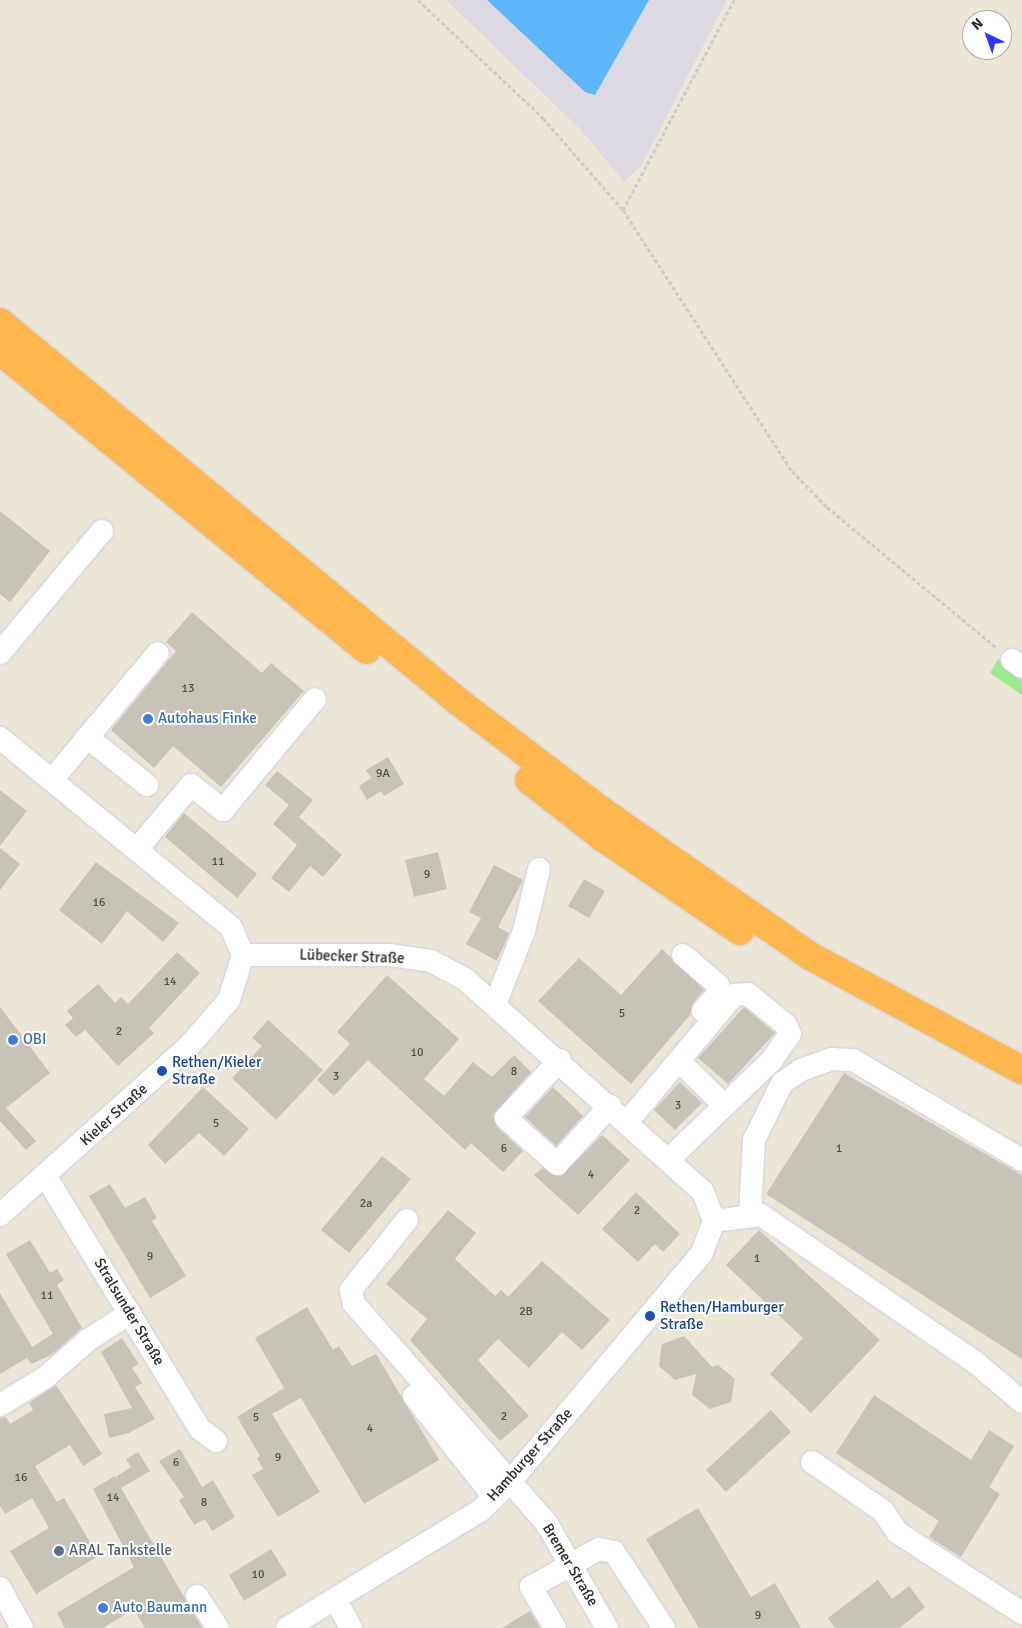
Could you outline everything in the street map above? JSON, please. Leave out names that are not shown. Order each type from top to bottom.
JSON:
[{"type":"highway","points":[[0,301],[31,331],[41,356]]},
{"type":"highway","points":[[0,322],[455,699],[602,811],[810,956],[1022,1070]]},
{"type":"highway","points":[[0,351],[430,702],[696,904],[876,1014],[1022,1090]]},
{"type":"highway","points":[[0,370],[95,444],[129,456]]},
{"type":"street","points":[[0,653],[102,531]]},
{"type":"street","points":[[52,780],[158,653]]},
{"type":"street","points":[[137,849],[190,785],[223,810],[315,699]]},
{"type":"street","points":[[87,737],[147,785]]},
{"type":"street","points":[[0,738],[231,927],[243,955]]},
{"type":"street","points":[[496,1002],[524,931],[539,869]]},
{"type":"street","name":"Lübecker Straße","points":[[243,955],[390,955],[431,961],[496,1002],[560,1060],[703,1192],[714,1221]]},
{"type":"street","name":"Kieler Straße","points":[[0,1214],[46,1177],[189,1046],[229,1000],[241,974],[243,955]]},
{"type":"street","points":[[617,1113],[719,993],[718,985],[683,955]]},
{"type":"street","points":[[560,1060],[506,1118],[557,1164],[679,1061],[734,995],[748,994],[786,1025],[790,1034],[772,1060],[668,1160]]},
{"type":"street","points":[[750,1214],[754,1140],[782,1083],[801,1070],[831,1059],[853,1060],[1022,1160]]},
{"type":"street","points":[[679,1061],[724,1105]]},
{"type":"street","name":"Stralsunder Straße","points":[[46,1177],[200,1429],[216,1442]]},
{"type":"street","points":[[714,1221],[750,1214],[762,1215],[976,1362],[1022,1402]]},
{"type":"street","points":[[407,1220],[351,1290],[354,1304],[502,1490]]},
{"type":"street","name":"Hamburger Straße","points":[[287,1628],[481,1510],[502,1490],[702,1253],[714,1221]]},
{"type":"street","points":[[0,1405],[46,1378],[88,1340],[130,1314]]},
{"type":"street","points":[[386,1359],[502,1490]]},
{"type":"street","points":[[812,1462],[884,1511],[898,1533],[1022,1613]]},
{"type":"street","name":"Bremer Straße","points":[[502,1490],[547,1524],[607,1628]]},
{"type":"street","points":[[555,1628],[531,1587],[570,1563],[599,1550],[614,1552],[664,1628]]},
{"type":"street","points":[[0,1588],[22,1628]]},
{"type":"street","points":[[197,1596],[218,1628]]},
{"type":"street","points":[[335,1599],[351,1628]]},
{"type":"path","points":[[418,0],[543,118],[623,210],[792,471],[827,507],[1017,663]]},
{"type":"path","points":[[623,210],[734,0]]},
{"type":"shaded area","points":[[446,0],[727,0],[641,166],[624,182],[581,130]]},
{"type":"green space","points":[[998,659],[1022,676],[1022,695],[990,673]]},
{"type":"water","points":[[487,0],[649,0],[595,95],[585,92]]},
{"type":"building","points":[[0,511],[50,551],[10,602],[0,594]]},
{"type":"building","points":[[192,612],[262,673],[271,663],[304,691],[221,787],[173,746],[154,768],[111,730],[176,651],[166,642]]},
{"type":"building","points":[[388,757],[404,784],[384,796],[381,791],[367,800],[359,786],[371,778],[366,770]]},
{"type":"building","points":[[277,771],[313,800],[299,817],[342,855],[323,877],[310,866],[289,892],[271,878],[297,845],[273,824],[289,805],[265,785]]},
{"type":"building","points":[[0,790],[27,811],[0,846]]},
{"type":"building","points":[[184,813],[257,874],[237,898],[165,837]]},
{"type":"building","points":[[0,848],[20,864],[0,890]]},
{"type":"building","points":[[438,852],[447,889],[414,897],[405,860]]},
{"type":"building","points":[[96,862],[179,923],[163,942],[127,911],[102,944],[59,910]]},
{"type":"building","points":[[494,865],[523,880],[498,927],[509,933],[497,961],[466,944],[481,918],[469,912]]},
{"type":"building","points":[[584,879],[605,891],[589,918],[568,906]]},
{"type":"building","points":[[662,949],[704,990],[693,1003],[690,1015],[631,1084],[538,1001],[579,958],[621,995]]},
{"type":"building","points":[[177,952],[200,973],[149,1028],[154,1033],[118,1066],[85,1030],[76,1037],[65,1025],[73,1018],[67,1011],[98,984],[115,1003],[121,997],[128,1004]]},
{"type":"building","points":[[387,975],[459,1039],[424,1079],[444,1096],[473,1062],[492,1077],[514,1055],[531,1072],[493,1115],[497,1127],[523,1151],[503,1172],[471,1143],[465,1150],[368,1060],[334,1096],[317,1080],[350,1044],[337,1032]]},
{"type":"building","name":"OBI","points":[[0,1007],[50,1073],[6,1108],[36,1141],[26,1150],[0,1121]]},
{"type":"building","points":[[744,1007],[775,1033],[728,1084],[698,1058]]},
{"type":"building","points":[[268,1020],[323,1070],[276,1120],[232,1078],[262,1046],[252,1038]]},
{"type":"building","points":[[844,1073],[1022,1175],[1022,1359],[766,1194]]},
{"type":"building","points":[[680,1082],[702,1103],[675,1130],[654,1110]]},
{"type":"building","points":[[203,1087],[249,1129],[224,1156],[199,1133],[165,1164],[148,1145]]},
{"type":"building","points":[[553,1087],[583,1116],[556,1146],[525,1117]]},
{"type":"building","points":[[602,1135],[630,1160],[578,1215],[534,1175],[542,1168],[561,1176]]},
{"type":"building","points":[[382,1156],[411,1179],[349,1253],[321,1230]]},
{"type":"building","points":[[110,1184],[125,1208],[145,1197],[157,1218],[152,1221],[186,1276],[150,1298],[89,1196]]},
{"type":"building","points":[[636,1192],[680,1234],[663,1252],[655,1244],[638,1262],[602,1229]]},
{"type":"building","points":[[448,1210],[476,1233],[455,1259],[495,1296],[501,1290],[508,1297],[542,1261],[610,1320],[582,1350],[562,1332],[529,1368],[498,1339],[478,1360],[529,1416],[500,1441],[410,1340],[427,1319],[386,1284]]},
{"type":"building","points":[[759,1230],[880,1340],[811,1413],[770,1374],[803,1338],[726,1265]]},
{"type":"building","points":[[30,1240],[50,1273],[57,1269],[64,1280],[57,1285],[82,1328],[51,1355],[31,1364],[27,1358],[0,1374],[0,1293],[32,1347],[53,1334],[6,1254]]},
{"type":"building","points":[[307,1307],[333,1350],[339,1346],[352,1366],[376,1354],[439,1460],[364,1504],[301,1398],[272,1414],[320,1492],[278,1517],[252,1475],[263,1469],[257,1458],[260,1456],[237,1417],[284,1388],[255,1338]]},
{"type":"building","points":[[684,1336],[712,1367],[718,1365],[735,1379],[731,1402],[710,1409],[692,1395],[696,1374],[675,1380],[659,1366],[662,1344]]},
{"type":"building","points":[[122,1338],[139,1364],[132,1368],[142,1383],[135,1387],[155,1419],[129,1433],[109,1438],[104,1414],[132,1408],[101,1352]]},
{"type":"building","points":[[56,1385],[102,1454],[83,1466],[70,1445],[35,1466],[57,1502],[64,1498],[98,1556],[36,1594],[10,1551],[49,1528],[32,1498],[5,1514],[0,1506],[0,1418],[6,1417],[10,1424],[33,1410],[29,1403]]},
{"type":"building","points":[[874,1395],[971,1460],[989,1430],[1014,1446],[989,1487],[1000,1494],[961,1557],[929,1537],[939,1521],[836,1453]]},
{"type":"building","points":[[771,1410],[791,1432],[726,1492],[706,1470]]},
{"type":"building","points":[[180,1449],[202,1487],[213,1480],[235,1517],[212,1531],[205,1519],[194,1525],[179,1500],[184,1497],[159,1461]]},
{"type":"building","points":[[138,1452],[150,1471],[121,1488],[202,1628],[145,1628],[134,1609],[103,1628],[65,1628],[57,1613],[134,1567],[93,1489],[115,1476],[118,1480],[117,1476],[131,1467],[126,1459]]},
{"type":"building","points":[[698,1508],[751,1597],[775,1583],[801,1628],[699,1628],[646,1539]]},
{"type":"building","points":[[271,1549],[287,1575],[244,1601],[229,1575]]},
{"type":"building","points":[[878,1580],[892,1599],[909,1586],[925,1607],[900,1628],[835,1628],[828,1618]]},
{"type":"building","points":[[530,1611],[540,1628],[502,1628]]},
{"type":"place","name":"Autohaus Finke","points":[[148,719]]},
{"type":"place","name":"OBI","points":[[13,1040]]},
{"type":"place","name":"Rethen/Kieler Straße","points":[[162,1071]]},
{"type":"place","name":"Rethen/Hamburger Straße","points":[[650,1316]]},
{"type":"place","name":"ARAL Tankstelle","points":[[59,1551]]},
{"type":"place","name":"Auto Baumann","points":[[103,1608]]}]
